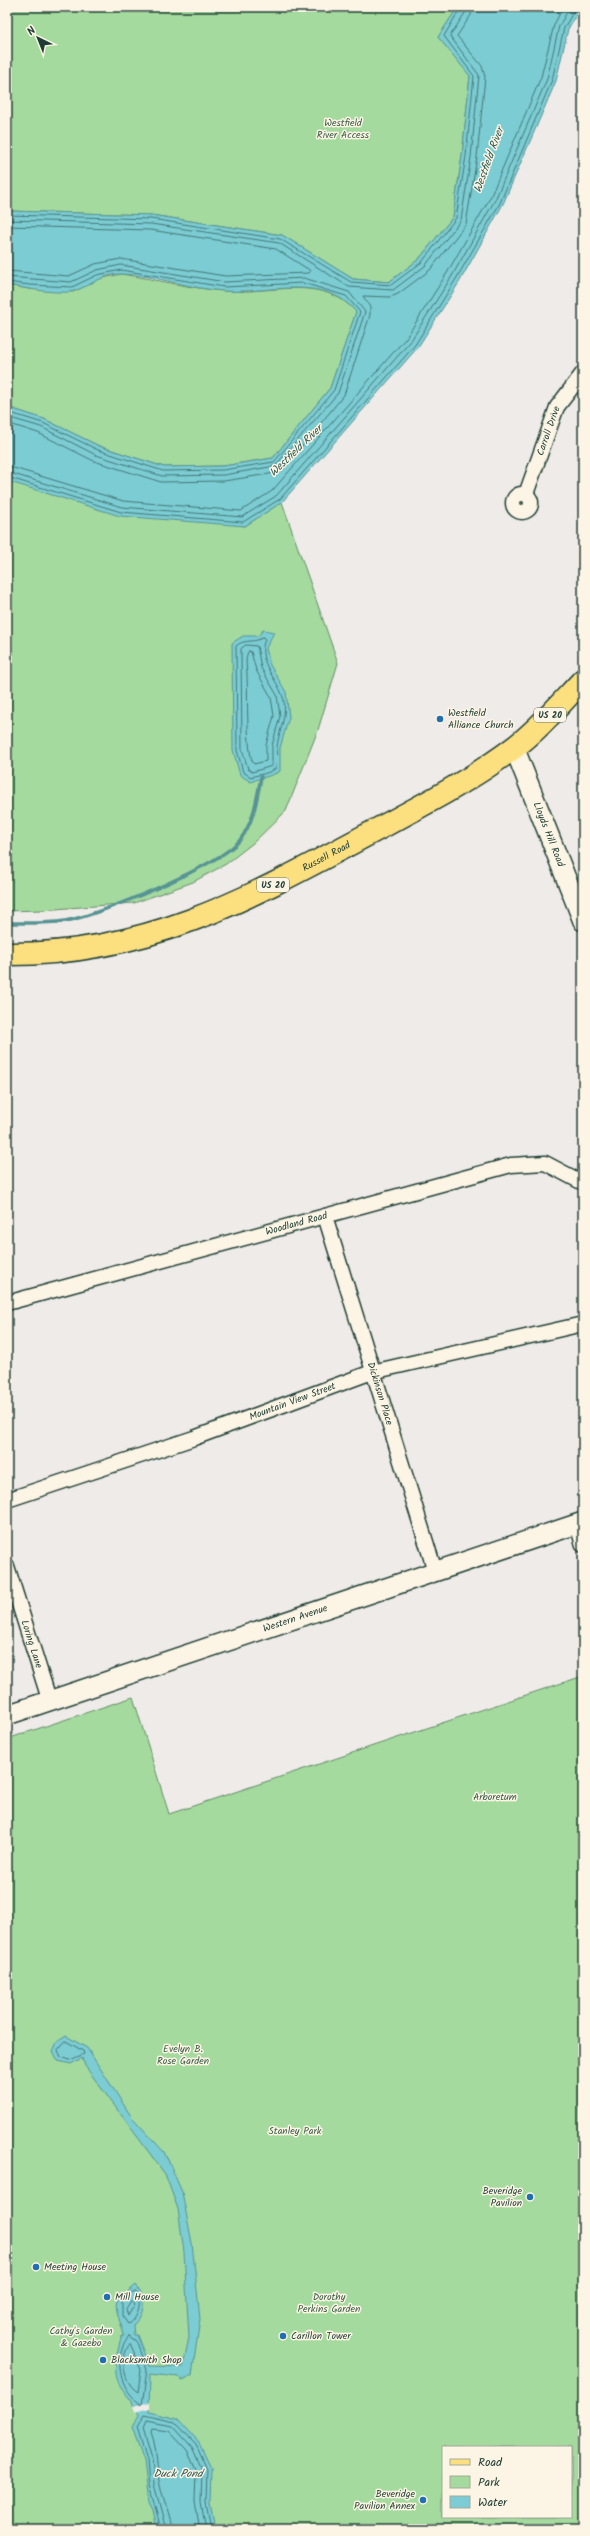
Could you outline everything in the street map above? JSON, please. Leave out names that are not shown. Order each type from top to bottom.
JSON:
[{"type":"main road","name":"Russell Road","points":[[7,954],[59,951],[111,944],[157,933],[206,916],[280,882],[421,806],[514,747],[583,680]]},
{"type":"main road","name":"Lloyds Hill Road","points":[[514,747],[583,921]]},
{"type":"main road","name":"Western Avenue","points":[[7,1715],[49,1699],[580,1523]]},
{"type":"street","name":"Carroll Drive","points":[[526,494],[557,407],[583,373]]},
{"type":"street","name":"Woodland Road","points":[[7,1303],[511,1164],[545,1163],[583,1182]]},
{"type":"street","name":"Dickinson Place","points":[[325,1216],[372,1372],[435,1571]]},
{"type":"street","name":"Mountain View Street","points":[[7,1500],[194,1438],[372,1372],[583,1324]]},
{"type":"street","points":[[580,1523],[583,1545]]},
{"type":"street","name":"Loring Lane","points":[[7,1566],[49,1699]]},
{"type":"green space","name":"Westfield River Access","points":[[7,7],[458,7],[438,37],[470,75],[462,156],[453,217],[419,259],[389,282],[353,279],[282,235],[151,215],[7,211]]},
{"type":"green space","points":[[121,274],[223,291],[293,288],[311,289],[327,293],[342,300],[356,312],[330,388],[273,458],[223,466],[164,467],[99,446],[44,419],[7,407],[7,285],[29,289],[73,292],[99,279]]},
{"type":"green space","points":[[7,481],[245,526],[282,502],[338,663],[318,730],[286,811],[253,843],[226,864],[193,882],[134,903],[42,910],[7,911]]},
{"type":"green space","name":"Stanley Park","points":[[583,1676],[583,2529],[7,2529],[7,1739],[133,1697],[169,1814]]},
{"type":"water","name":"Westfield River","points":[[458,7],[581,7],[568,29],[556,81],[503,204],[460,281],[418,347],[282,502],[245,526],[120,516],[7,481],[7,407],[44,419],[99,446],[164,467],[223,466],[273,458],[330,388],[356,312],[343,300],[328,293],[312,289],[294,288],[241,291],[211,290],[135,275],[115,274],[97,280],[80,289],[68,292],[41,291],[8,285],[7,211],[151,215],[282,235],[353,279],[389,282],[419,259],[453,217],[462,156],[470,76],[438,37]]},
{"type":"water","points":[[263,630],[274,632],[266,648],[270,665],[286,692],[289,717],[280,748],[280,771],[273,775],[251,782],[240,775],[233,750],[232,643],[243,636],[258,636]]},
{"type":"water","name":"Duck Pond","points":[[66,2036],[87,2048],[131,2116],[165,2153],[182,2192],[192,2243],[200,2319],[192,2375],[183,2380],[178,2377],[150,2374],[149,2412],[178,2419],[199,2442],[211,2467],[210,2503],[215,2529],[157,2529],[153,2511],[149,2503],[144,2461],[132,2427],[139,2415],[138,2411],[120,2385],[116,2372],[116,2358],[121,2337],[124,2336],[116,2305],[119,2298],[136,2285],[142,2295],[143,2305],[140,2316],[133,2325],[134,2335],[137,2335],[149,2366],[183,2367],[189,2337],[184,2252],[178,2209],[165,2174],[85,2066],[82,2058],[71,2064],[58,2061],[53,2051],[57,2042]]},
{"type":"pier","points":[[150,2402],[150,2408],[136,2412],[134,2406]]},
{"type":"waterway","points":[[7,923],[51,923],[81,917],[130,900],[185,875],[209,862],[228,850],[240,840],[245,833],[252,818],[261,777]]},
{"type":"place","name":"Westfield Alliance Church","points":[[440,719]]},
{"type":"place","name":"Beveridge Pavilion","points":[[530,2197]]},
{"type":"place","name":"Meeting House","points":[[36,2267]]},
{"type":"place","name":"Mill House","points":[[107,2297]]},
{"type":"place","name":"Carillon Tower","points":[[283,2336]]},
{"type":"place","name":"Blacksmith Shop","points":[[103,2360]]},
{"type":"place","name":"Beveridge Pavilion Annex","points":[[423,2500]]},
{"type":"park label","name":"Arboretum","points":[[495,1797]]},
{"type":"park label","name":"Evelyn B. Rose Garden","points":[[183,2054]]},
{"type":"park label","name":"Dorothy Perkins Garden","points":[[329,2302]]},
{"type":"park label","name":"Cathy's Garden & Gazebo","points":[[81,2336]]}]
